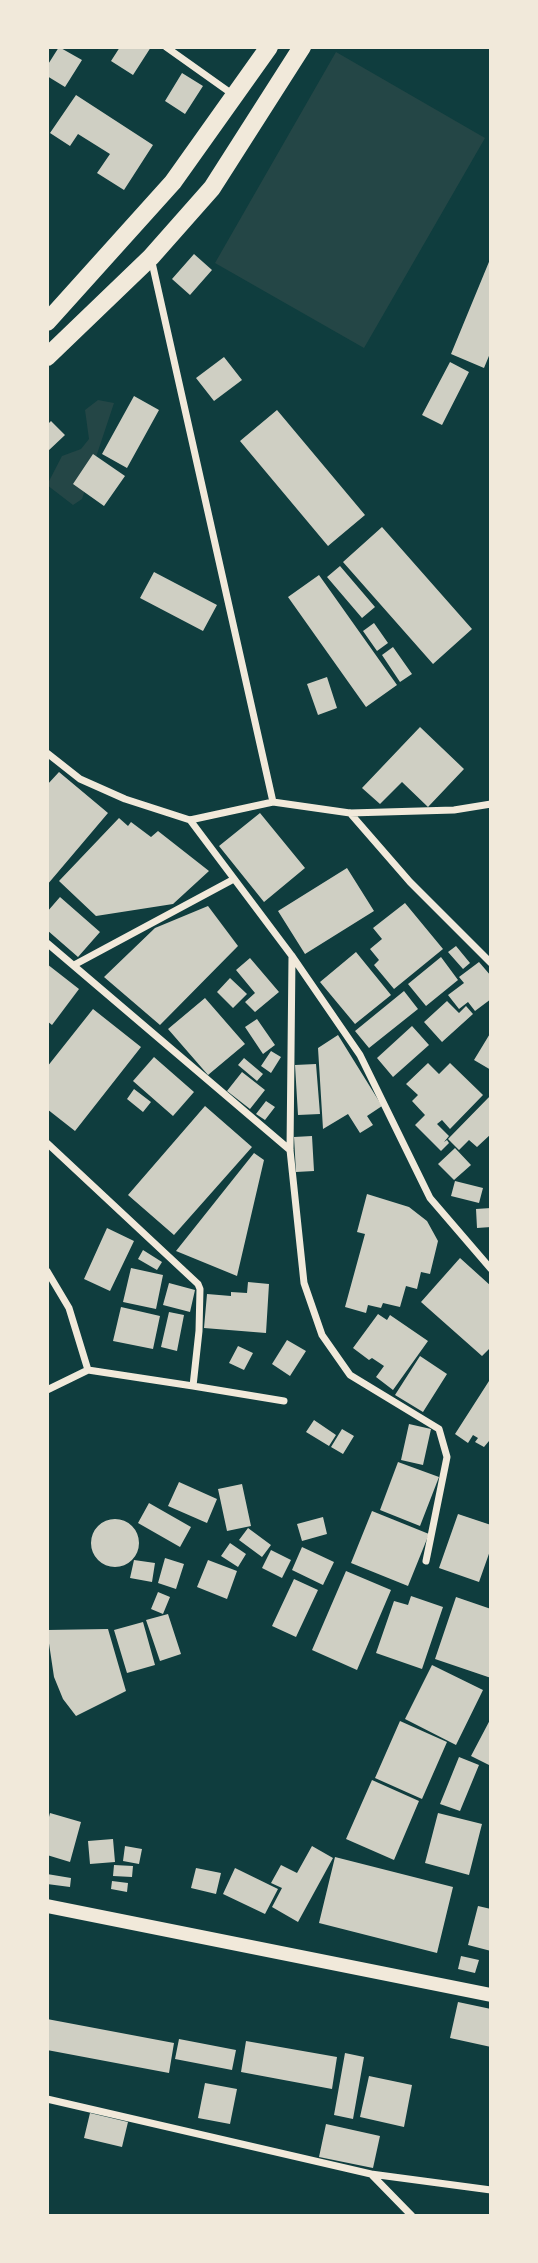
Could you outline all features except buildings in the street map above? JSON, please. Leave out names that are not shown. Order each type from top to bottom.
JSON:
[{"type":"main road","points":[[47,322],[173,182],[269,47]]},
{"type":"main road","points":[[47,357],[151,257],[212,188],[302,47]]},
{"type":"main road","points":[[47,1906],[491,1995]]},
{"type":"street","points":[[166,47],[235,97]]},
{"type":"street","points":[[151,257],[273,803]]},
{"type":"street","points":[[47,753],[80,779],[125,799],[190,820],[273,803],[350,813],[454,810],[491,804]]},
{"type":"street","points":[[350,813],[410,882],[491,963]]},
{"type":"street","points":[[190,820],[292,957],[359,1055],[430,1198],[491,1269]]},
{"type":"street","points":[[74,965],[234,879]]},
{"type":"street","points":[[47,943],[290,1150]]},
{"type":"street","points":[[292,957],[290,1150],[304,1283],[322,1335],[350,1374],[439,1429],[447,1457],[426,1561]]},
{"type":"street","points":[[47,1143],[198,1284],[198,1331],[193,1386]]},
{"type":"street","points":[[47,1271],[69,1308],[88,1370]]},
{"type":"street","points":[[47,1390],[88,1370],[284,1401]]},
{"type":"street","points":[[47,2099],[371,2174],[491,2190]]},
{"type":"street","points":[[371,2174],[412,2216]]},
{"type":"shaded area","points":[[336,52],[485,138],[364,348],[215,263]]},
{"type":"shaded area","points":[[98,400],[114,403],[82,499],[73,505],[47,485],[62,456],[81,449],[89,439],[85,410]]}]
